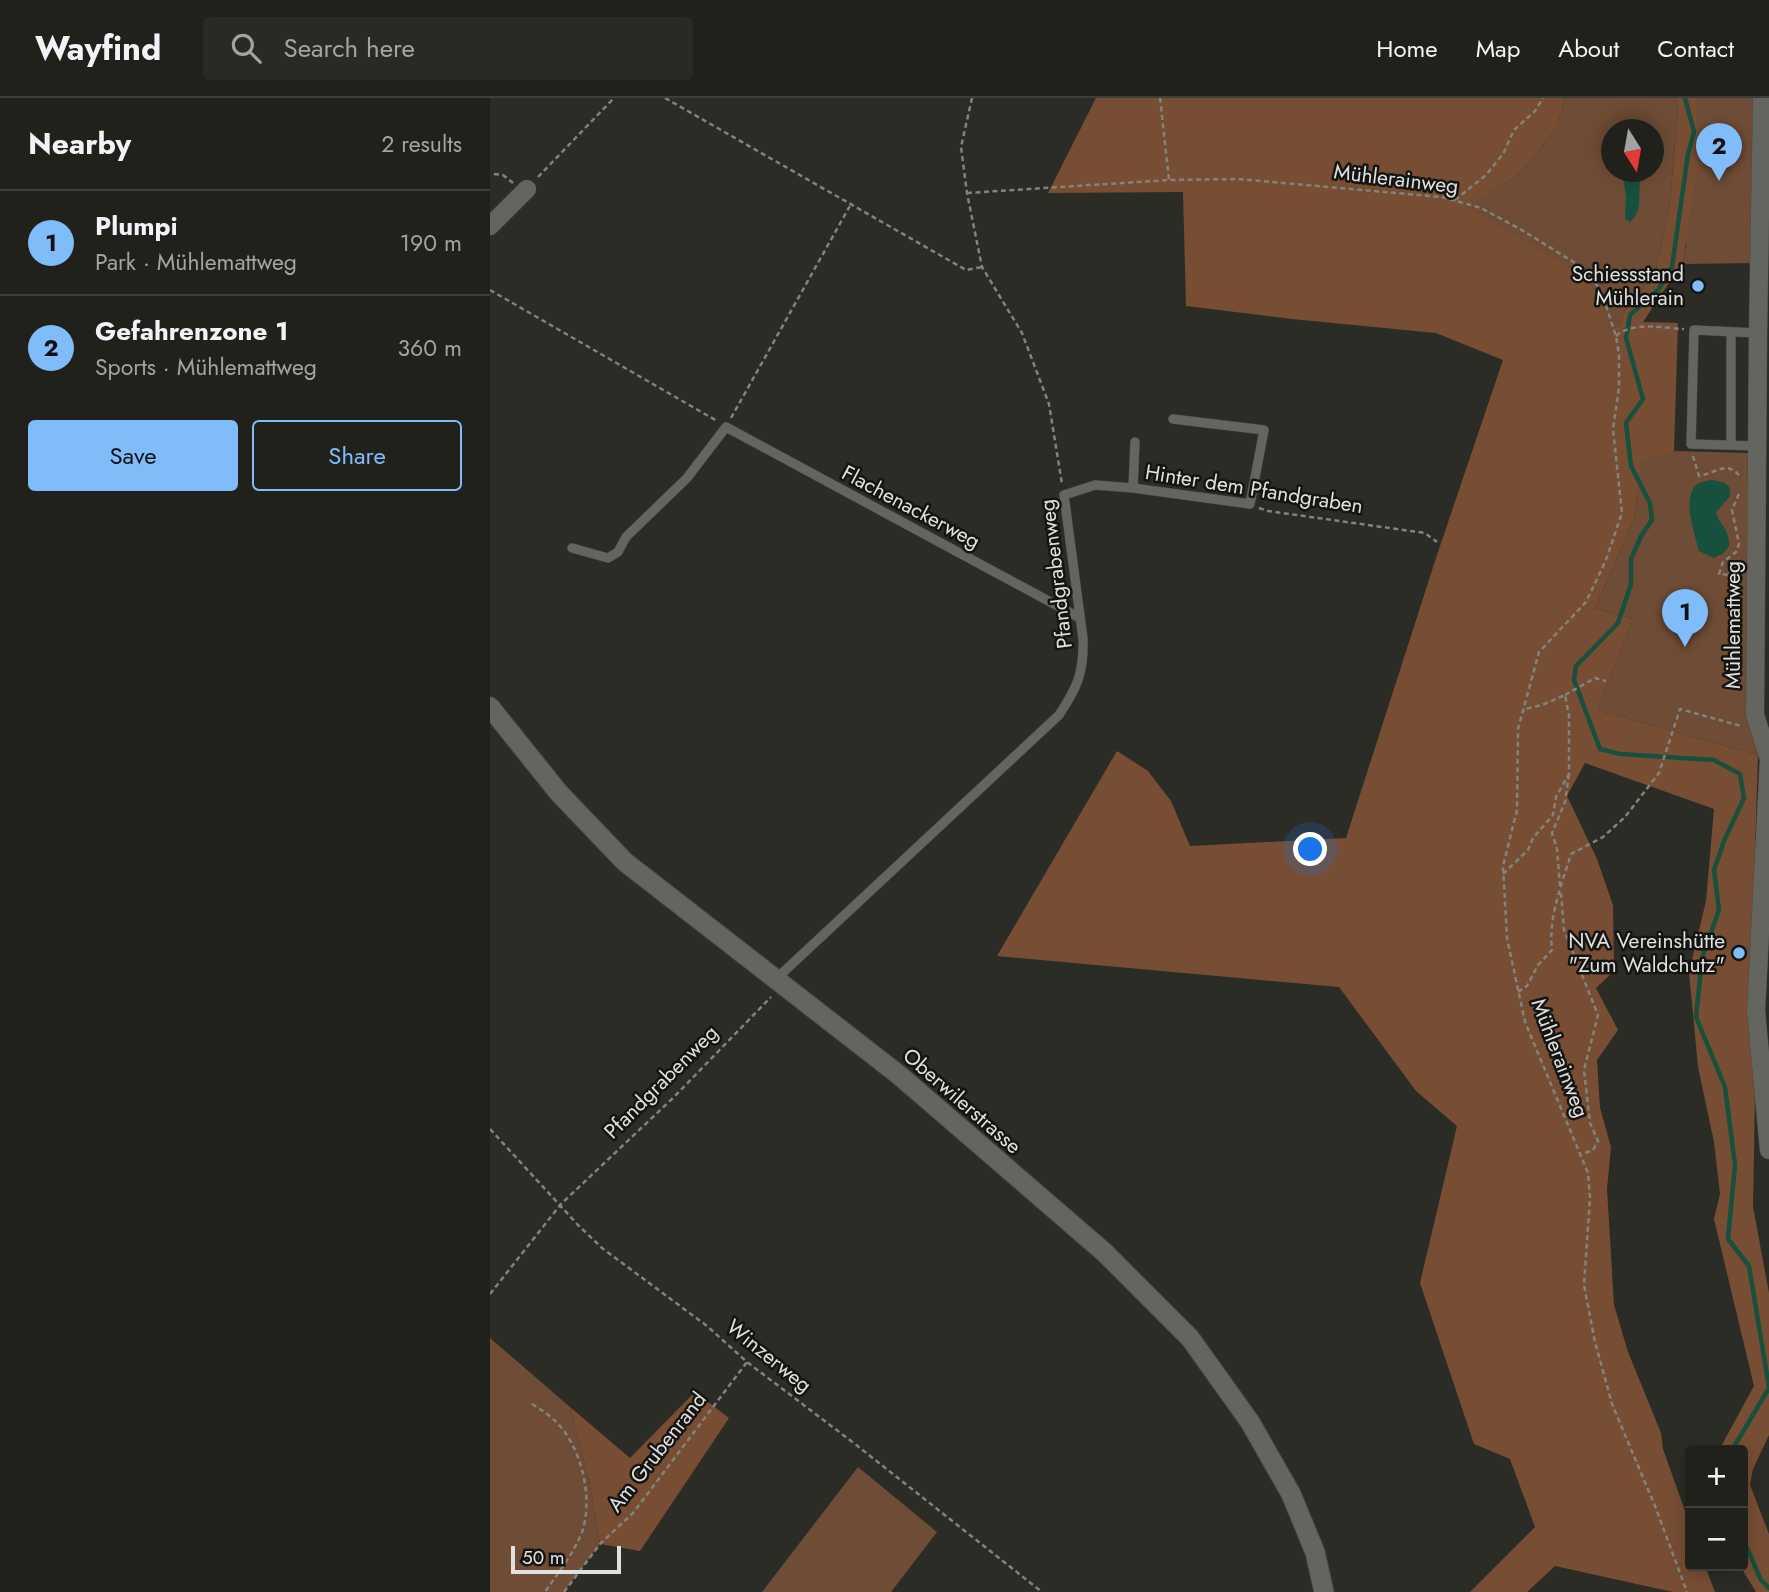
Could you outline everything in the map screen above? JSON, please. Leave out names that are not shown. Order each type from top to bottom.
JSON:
[{"type":"street","name":"Mühlemattweg","points":[[1762,98],[1755,715],[1769,759],[1756,1011],[1769,1150]]},
{"type":"street","points":[[490,226],[524,191]]},
{"type":"street","name":"Oberwilerstrasse","points":[[490,707],[559,793],[625,862],[899,1075],[1104,1252],[1190,1338],[1250,1422],[1292,1494],[1315,1552],[1324,1592]]},
{"type":"lane","points":[[1757,446],[1691,444],[1694,330],[1758,333]]},
{"type":"lane","points":[[1731,332],[1731,445]]},
{"type":"lane","points":[[1174,419],[1264,430],[1250,504]]},
{"type":"lane","points":[[572,548],[608,558],[618,551],[625,537],[702,460],[726,427]]},
{"type":"lane","name":"Flachenackerweg","points":[[726,427],[1080,618]]},
{"type":"lane","points":[[1133,488],[1135,442]]},
{"type":"lane","name":"Hinter dem Pfandgraben","points":[[1064,495],[1095,485],[1250,504]]},
{"type":"lane","name":"Pfandgrabenweg","points":[[780,981],[1059,715],[1074,692],[1081,677],[1083,658],[1064,495]]},
{"type":"path","points":[[494,174],[503,175],[524,191],[614,98]]},
{"type":"path","points":[[665,98],[966,270],[982,267]]},
{"type":"path","name":"Pfandgrabenweg","points":[[972,98],[961,147],[982,267],[1021,333],[1049,404],[1064,495]]},
{"type":"path","points":[[1160,98],[1169,180]]},
{"type":"path","points":[[1455,200],[1486,175],[1503,154],[1514,130],[1535,111],[1543,98]]},
{"type":"path","name":"Mühlerainweg","points":[[967,193],[1169,180],[1239,179],[1455,200],[1489,212],[1585,269],[1601,291],[1616,336],[1619,388],[1613,429],[1622,513],[1606,560],[1587,602],[1539,652],[1523,710],[1518,729],[1517,810],[1503,866],[1507,938],[1525,1022],[1588,1173],[1591,1198],[1584,1284],[1595,1342],[1612,1404],[1655,1506],[1687,1592]]},
{"type":"path","points":[[490,290],[726,427],[851,204]]},
{"type":"path","points":[[1616,336],[1633,327],[1694,330]]},
{"type":"path","points":[[1691,444],[1699,476],[1729,467],[1741,477],[1742,485]]},
{"type":"path","points":[[1740,492],[1732,510],[1739,544],[1736,552],[1723,562],[1720,574],[1756,578]]},
{"type":"path","name":"Hinter dem Pfandgraben","points":[[1250,504],[1268,511],[1425,533],[1437,542]]},
{"type":"path","points":[[1523,710],[1565,695],[1595,678],[1606,681]]},
{"type":"path","points":[[1565,695],[1569,716],[1569,774],[1565,802],[1552,833],[1557,849],[1564,930],[1598,1015],[1584,1070],[1590,1123],[1598,1142],[1593,1150],[1582,1154]]},
{"type":"path","points":[[1518,992],[1527,986],[1538,965],[1552,950],[1550,936],[1560,888],[1571,854],[1603,837],[1625,817],[1659,773],[1680,709],[1760,732]]},
{"type":"path","points":[[1503,874],[1528,850],[1533,838],[1553,815],[1556,797],[1569,774]]},
{"type":"path","name":"Pfandgrabenweg","points":[[490,1294],[561,1204],[673,1097],[780,981]]},
{"type":"path","name":"Winzerweg","points":[[490,1129],[602,1248],[707,1326],[747,1362],[1042,1592]]},
{"type":"path","name":"Am Grubenrand","points":[[564,1592],[600,1544],[633,1513],[747,1362]]},
{"type":"path","points":[[532,1404],[556,1421],[567,1437],[579,1460],[587,1500],[582,1533],[545,1592]]},
{"type":"shaded area","points":[[1096,98],[1565,98],[1557,127],[1522,172],[1468,207],[1576,272],[1595,289],[1610,330],[1621,324],[1623,314],[1655,273],[1670,204],[1678,106],[1675,98],[1696,98],[1699,156],[1683,262],[1643,322],[1678,323],[1674,451],[1642,461],[1634,519],[1595,608],[1633,619],[1597,710],[1758,755],[1750,1012],[1755,1093],[1753,1207],[1769,1293],[1769,1435],[1753,1469],[1750,1485],[1769,1534],[1769,1592],[1756,1592],[1743,1571],[1748,1571],[1748,1445],[1722,1445],[1754,1386],[1714,1219],[1720,1194],[1714,1142],[1698,1067],[1689,972],[1706,901],[1714,809],[1585,763],[1567,796],[1597,859],[1613,905],[1614,971],[1596,988],[1618,1030],[1597,1060],[1600,1108],[1611,1147],[1607,1189],[1614,1305],[1628,1352],[1661,1433],[1663,1449],[1685,1511],[1685,1571],[1707,1571],[1715,1592],[1673,1592],[1555,1566],[1527,1592],[1470,1592],[1535,1527],[1510,1459],[1474,1444],[1420,1283],[1457,1126],[1416,1091],[1339,987],[997,956],[1117,751],[1148,771],[1171,801],[1190,846],[1346,838],[1503,360],[1436,333],[1186,306],[1183,192],[1048,193]]},
{"type":"shaded area","points":[[1565,98],[1675,98],[1678,106],[1670,204],[1655,273],[1623,314],[1621,324],[1609,331],[1595,289],[1467,207],[1522,172],[1557,127]]},
{"type":"shaded area","points":[[1685,98],[1760,98],[1755,263],[1683,262],[1686,245]]},
{"type":"shaded area","points":[[1624,182],[1640,182],[1637,213],[1630,222],[1625,219]]},
{"type":"shaded area","points":[[1674,451],[1751,453],[1758,755],[1597,710],[1633,619],[1595,608],[1634,519],[1642,460]]},
{"type":"shaded area","points":[[1713,480],[1725,483],[1730,488],[1730,496],[1716,513],[1727,532],[1729,546],[1724,553],[1714,558],[1699,551],[1691,520],[1690,503],[1697,484]]},
{"type":"shaded area","points":[[490,1338],[570,1407],[589,1480],[600,1544],[564,1592],[490,1592]]},
{"type":"shaded area","points":[[695,1392],[729,1418],[640,1551],[600,1544],[589,1480],[570,1407],[630,1458]]},
{"type":"shaded area","points":[[858,1467],[937,1532],[891,1592],[762,1592]]},
{"type":"waterway","points":[[1685,98],[1694,132],[1688,154],[1672,267],[1659,289],[1630,315],[1626,338],[1643,399],[1626,423],[1631,466],[1650,503],[1652,520],[1631,559],[1631,584],[1618,623],[1576,666],[1574,680],[1600,749],[1620,754],[1714,760],[1740,774],[1744,798],[1714,870],[1719,910],[1702,958],[1696,1017],[1725,1087],[1735,1165],[1728,1239],[1749,1266],[1769,1387]]},
{"type":"waterway","points":[[1735,1445],[1769,1388]]},
{"type":"waterway","points":[[1748,1550],[1761,1580],[1769,1588]]},
{"type":"place","name":"Gefahrenzone 1","points":[[1719,181]]},
{"type":"place","name":"Schiessstand Mühlerain","points":[[1698,286]]},
{"type":"place","name":"Plumpi","points":[[1685,647]]},
{"type":"place","name":"NVA Vereinshütte \"Zum Waldchutz\"","points":[[1739,953]]}]
